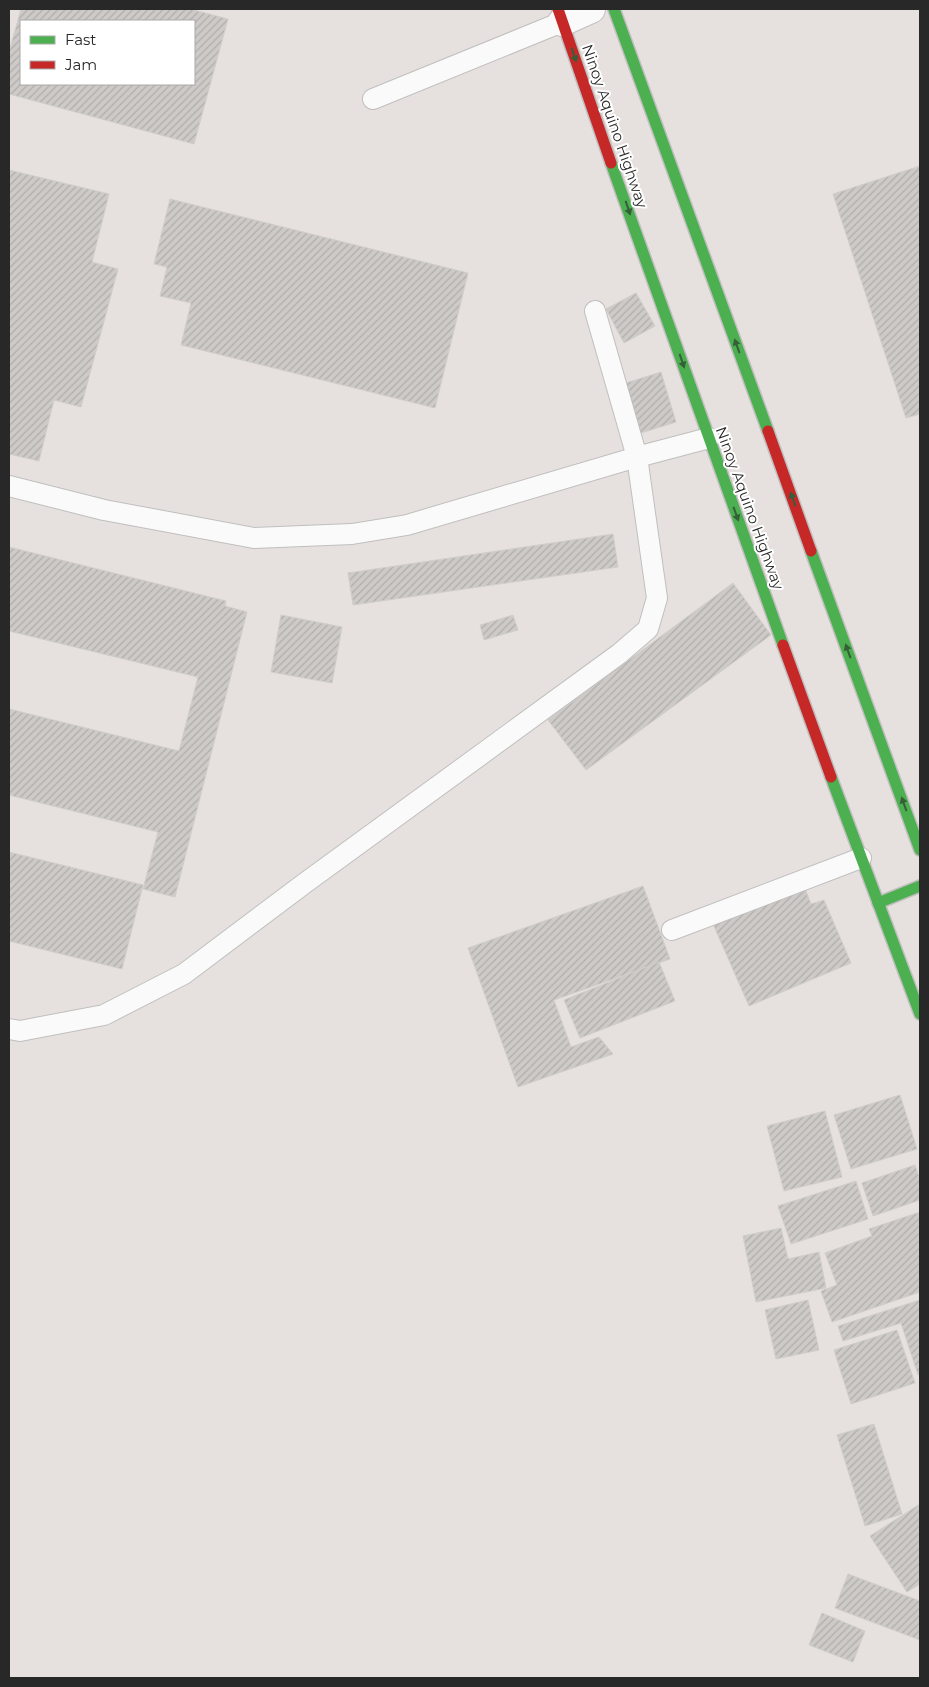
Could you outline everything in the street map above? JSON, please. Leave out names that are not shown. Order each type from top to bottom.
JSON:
[{"type":"main road","points":[[614,9],[920,850]]},
{"type":"main road","name":"Ninoy Aquino Highway","points":[[560,15],[708,438],[920,1014]]},
{"type":"main road","points":[[878,903],[920,886]]},
{"type":"street","points":[[560,15],[591,9]]},
{"type":"lane","points":[[373,99],[560,15]]},
{"type":"lane","points":[[9,1029],[20,1031],[104,1015],[184,974],[297,888],[619,654],[648,629],[657,598],[637,457],[595,311]]},
{"type":"lane","points":[[9,486],[104,510],[254,538],[342,534],[407,526],[637,457],[708,438]]},
{"type":"lane","points":[[672,930],[861,858]]},
{"type":"building","points":[[21,9],[190,9],[228,19],[194,144],[9,94],[9,52]]},
{"type":"building","points":[[920,166],[920,414],[906,418],[833,194]]},
{"type":"building","points":[[9,170],[109,194],[92,262],[118,269],[81,407],[54,400],[39,461],[9,454]]},
{"type":"building","points":[[170,199],[468,273],[435,408],[181,345],[191,303],[160,296],[167,267],[154,264]]},
{"type":"building","points":[[636,293],[655,326],[624,343],[606,309]]},
{"type":"building","points":[[661,372],[676,422],[641,433],[626,383]]},
{"type":"building","points":[[613,534],[618,567],[353,605],[348,573]]},
{"type":"building","points":[[9,547],[226,601],[225,606],[247,612],[175,897],[143,889],[158,832],[9,795],[9,709],[179,751],[198,677],[9,631]]},
{"type":"building","points":[[733,583],[771,635],[586,770],[548,720]]},
{"type":"building","points":[[281,615],[342,627],[332,683],[271,672]]},
{"type":"building","points":[[513,615],[518,630],[484,640],[480,625]]},
{"type":"building","points":[[9,852],[143,885],[122,969],[9,941]]},
{"type":"building","points":[[643,886],[670,959],[554,1000],[571,1047],[599,1037],[613,1054],[518,1087],[468,948]]},
{"type":"building","points":[[804,886],[811,904],[824,900],[851,963],[749,1006],[713,924]]},
{"type":"building","points":[[659,962],[675,1001],[580,1038],[564,1000]]},
{"type":"building","points":[[900,1095],[917,1149],[851,1169],[834,1115]]},
{"type":"building","points":[[825,1111],[842,1177],[784,1191],[767,1126]]},
{"type":"building","points":[[915,1165],[920,1180],[920,1200],[873,1216],[862,1183]]},
{"type":"building","points":[[856,1181],[868,1219],[791,1244],[778,1206]]},
{"type":"building","points":[[920,1212],[920,1292],[832,1322],[821,1291],[837,1285],[825,1253],[872,1236],[869,1229]]},
{"type":"building","points":[[781,1228],[788,1259],[819,1252],[826,1288],[756,1302],[743,1236]]},
{"type":"building","points":[[808,1300],[819,1350],[776,1359],[765,1310]]},
{"type":"building","points":[[920,1300],[920,1374],[918,1375],[901,1323],[843,1341],[838,1326]]},
{"type":"building","points":[[897,1330],[915,1383],[851,1404],[834,1350]]},
{"type":"building","points":[[874,1424],[902,1514],[865,1526],[837,1435]]},
{"type":"building","points":[[920,1504],[920,1584],[907,1592],[870,1536]]},
{"type":"building","points":[[848,1574],[920,1601],[920,1640],[835,1608]]},
{"type":"building","points":[[822,1613],[865,1631],[853,1662],[809,1645]]},
{"type":"traffic: fast","points":[[614,9],[768,431]]},
{"type":"traffic: fast","points":[[611,163],[783,645]]},
{"type":"traffic: fast","points":[[811,551],[920,850]]},
{"type":"traffic: fast","points":[[831,777],[920,1014]]},
{"type":"traffic: fast","points":[[878,903],[920,886]]},
{"type":"traffic: jam","points":[[558,9],[611,163]]},
{"type":"traffic: jam","points":[[768,431],[811,551]]},
{"type":"traffic: jam","points":[[783,645],[831,777]]}]
